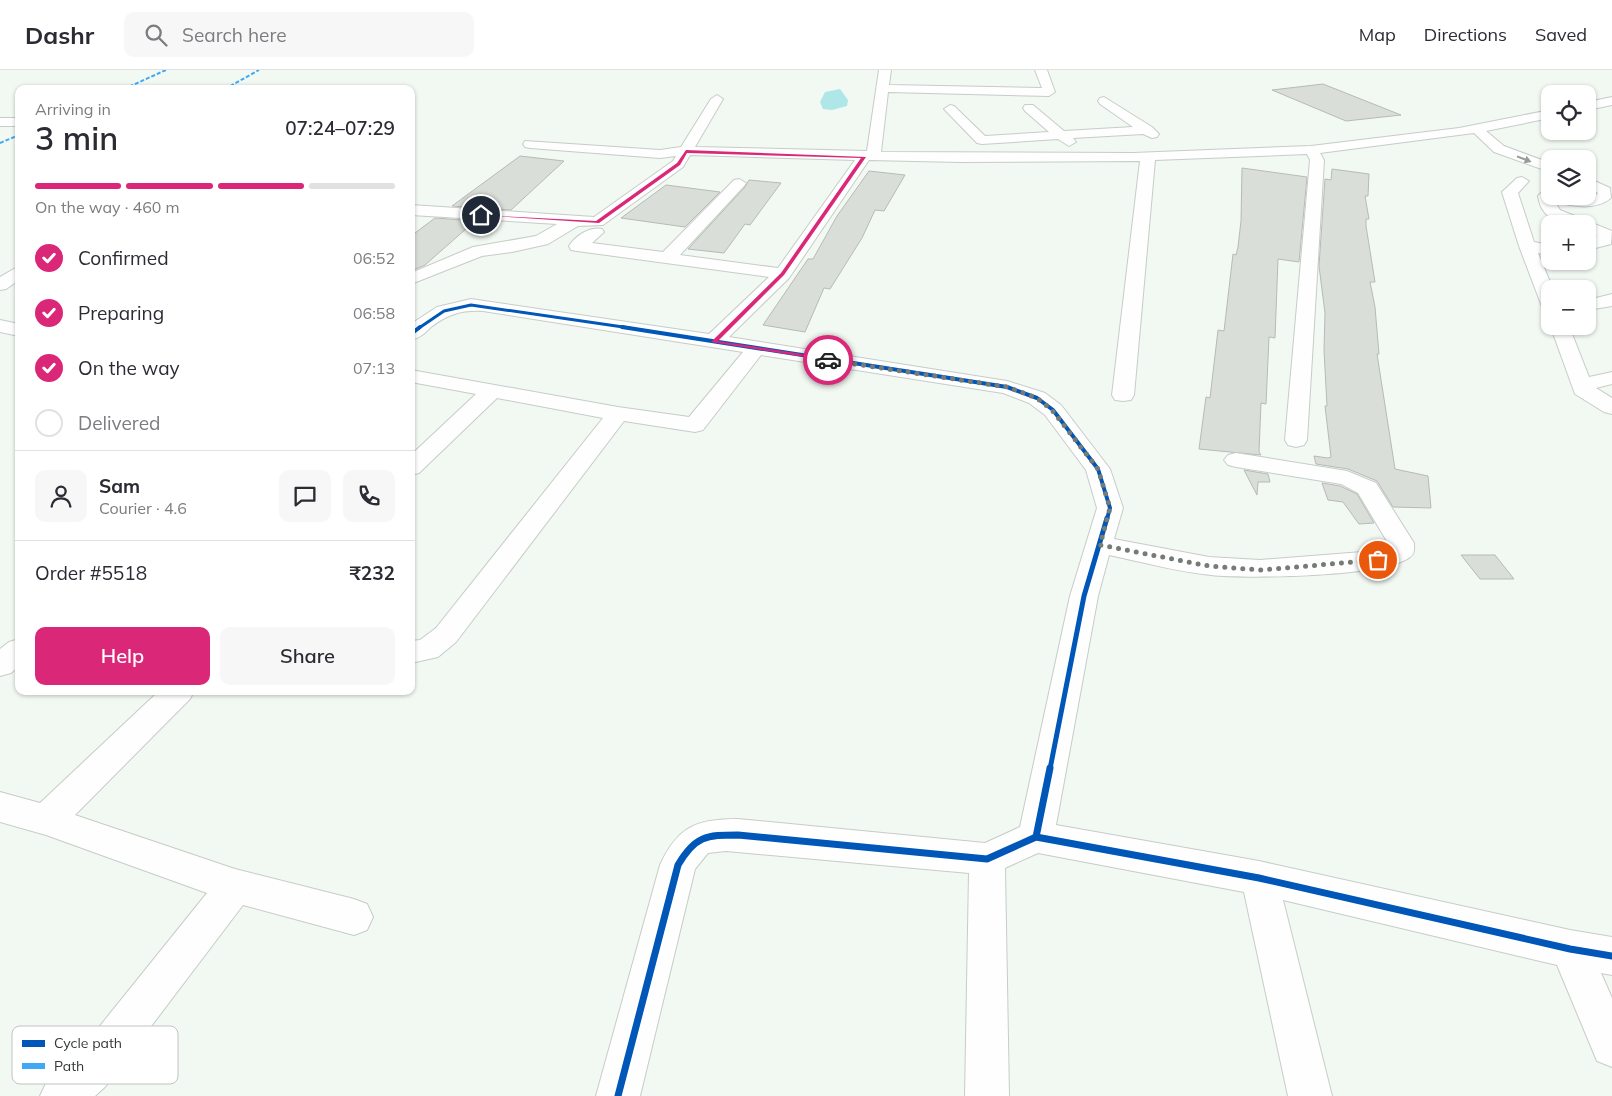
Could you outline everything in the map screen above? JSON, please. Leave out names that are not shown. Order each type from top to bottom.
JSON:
[{"type":"street","points":[[714,342],[783,274],[868,157],[885,70]]},
{"type":"street","points":[[883,88],[966,85],[1049,92],[1041,70]]},
{"type":"street","points":[[966,85],[973,102]]},
{"type":"street","points":[[415,210],[590,223],[602,220],[678,164],[717,98]]},
{"type":"street","points":[[1596,104],[1612,100]]},
{"type":"street","points":[[1104,101],[1170,146]]},
{"type":"street","points":[[1029,108],[1068,146]]},
{"type":"street","points":[[950,109],[982,140],[1068,146],[1095,157],[1311,150],[1477,128],[1541,116]]},
{"type":"street","points":[[0,122],[15,122]]},
{"type":"street","points":[[1477,128],[1499,149],[1541,165]]},
{"type":"street","points":[[530,144],[660,154],[686,151],[868,157],[1068,146],[1147,130]]},
{"type":"street","points":[[1499,149],[1502,162],[1523,179],[1532,190],[1541,193]]},
{"type":"street","points":[[1296,440],[1317,160],[1311,150]]},
{"type":"street","points":[[1123,395],[1148,156]]},
{"type":"street","points":[[1541,176],[1523,179],[1510,192],[1527,246],[1541,281]]},
{"type":"street","points":[[1596,199],[1603,198],[1606,195],[1605,191],[1597,184],[1612,178]]},
{"type":"street","points":[[668,257],[739,183]]},
{"type":"street","points":[[1548,205],[1548,208],[1559,215]]},
{"type":"street","points":[[415,277],[479,251],[512,247],[542,240],[573,222]]},
{"type":"street","points":[[1596,230],[1609,235],[1605,240],[1596,243]]},
{"type":"street","points":[[596,232],[577,246],[783,274]]},
{"type":"street","points":[[1527,246],[1541,248]]},
{"type":"street","points":[[0,263],[15,263]]},
{"type":"street","points":[[0,285],[15,275]]},
{"type":"street","points":[[1596,303],[1612,300]]},
{"type":"street","points":[[415,331],[439,312],[449,307],[472,304],[1007,387],[1037,398],[1052,410],[1098,469],[1110,508],[1084,596],[1036,837]]},
{"type":"street","points":[[0,326],[15,329]]},
{"type":"street","points":[[1562,335],[1586,392],[1612,407]]},
{"type":"street","points":[[415,377],[618,414],[695,425],[756,348]]},
{"type":"street","points":[[1582,385],[1612,378]]},
{"type":"street","points":[[415,464],[492,391]]},
{"type":"street","points":[[415,651],[428,649],[446,635],[618,414]]},
{"type":"street","points":[[1100,545],[1209,566],[1260,570],[1378,560],[1401,551],[1401,543],[1368,488],[1362,484],[1347,478],[1236,460]]},
{"type":"street","points":[[0,665],[15,653]]},
{"type":"street","points":[[46,820],[175,695]]},
{"type":"street","points":[[0,807],[46,820],[235,886],[354,917]]},
{"type":"street","points":[[618,1096],[678,865],[688,846],[702,837],[738,835],[987,859],[1036,837],[1259,878],[1570,949],[1612,956]]},
{"type":"street","points":[[987,859],[987,1096]]},
{"type":"street","points":[[1259,878],[1310,1096]]},
{"type":"street","points":[[126,1026],[235,886]]},
{"type":"street","points":[[1570,949],[1612,1046]]},
{"type":"street","points":[[62,1096],[76,1084]]},
{"type":"water","points":[[840,89],[848,100],[847,106],[832,110],[823,109],[820,102],[825,92]]},
{"type":"building","points":[[1323,84],[1401,115],[1346,121],[1272,90]]},
{"type":"building","points":[[520,156],[564,161],[511,210],[452,206]]},
{"type":"building","points":[[1242,168],[1307,177],[1299,262],[1278,259],[1275,338],[1269,337],[1266,404],[1261,403],[1259,452],[1261,455],[1199,449],[1206,397],[1210,398],[1218,330],[1224,331],[1233,254],[1236,255],[1238,247],[1241,221]]},
{"type":"building","points":[[1332,169],[1369,174],[1368,196],[1365,196],[1369,219],[1366,219],[1366,226],[1375,282],[1370,282],[1375,307],[1379,354],[1377,354],[1395,469],[1428,476],[1431,508],[1393,507],[1377,481],[1348,469],[1316,464],[1314,456],[1331,457],[1325,406],[1327,406],[1324,350],[1325,313],[1319,266],[1325,179],[1331,180]]},
{"type":"building","points":[[869,171],[905,175],[884,211],[875,210],[862,238],[830,289],[824,288],[805,332],[763,325],[808,259],[813,259],[837,216]]},
{"type":"building","points":[[749,180],[781,183],[750,225],[745,224],[724,253],[688,249],[745,187]]},
{"type":"building","points":[[666,185],[720,192],[685,227],[621,218]]},
{"type":"building","points":[[435,218],[475,221],[425,265],[415,269],[415,233]]},
{"type":"building","points":[[1244,470],[1268,474],[1270,482],[1258,482],[1257,495]]},
{"type":"building","points":[[1322,483],[1340,486],[1357,494],[1374,523],[1359,524],[1343,502],[1328,500]]},
{"type":"building","points":[[1461,555],[1495,555],[1514,579],[1480,579]]},
{"type":"marked path","points":[[133,85],[166,70]]},
{"type":"marked path","points":[[232,85],[259,70]]},
{"type":"marked path","points":[[0,143],[15,137]]},
{"type":"cycle path","points":[[415,331],[444,311],[461,305],[483,305],[1007,387],[1037,398],[1053,410],[1098,469],[1110,508],[1084,596],[1036,837]]},
{"type":"cycle path","points":[[618,1096],[678,865],[695,842],[709,836],[738,835],[987,859],[1036,837],[1259,878],[1570,949],[1612,956]]},
{"type":"way so far","points":[[828,360],[1007,387],[1037,398],[1052,410],[1098,469],[1110,508],[1100,545],[1209,566],[1260,570],[1378,560]]},
{"type":"route","points":[[481,215],[597,222],[678,164],[686,151],[864,157],[783,274],[714,342],[828,360]]}]
